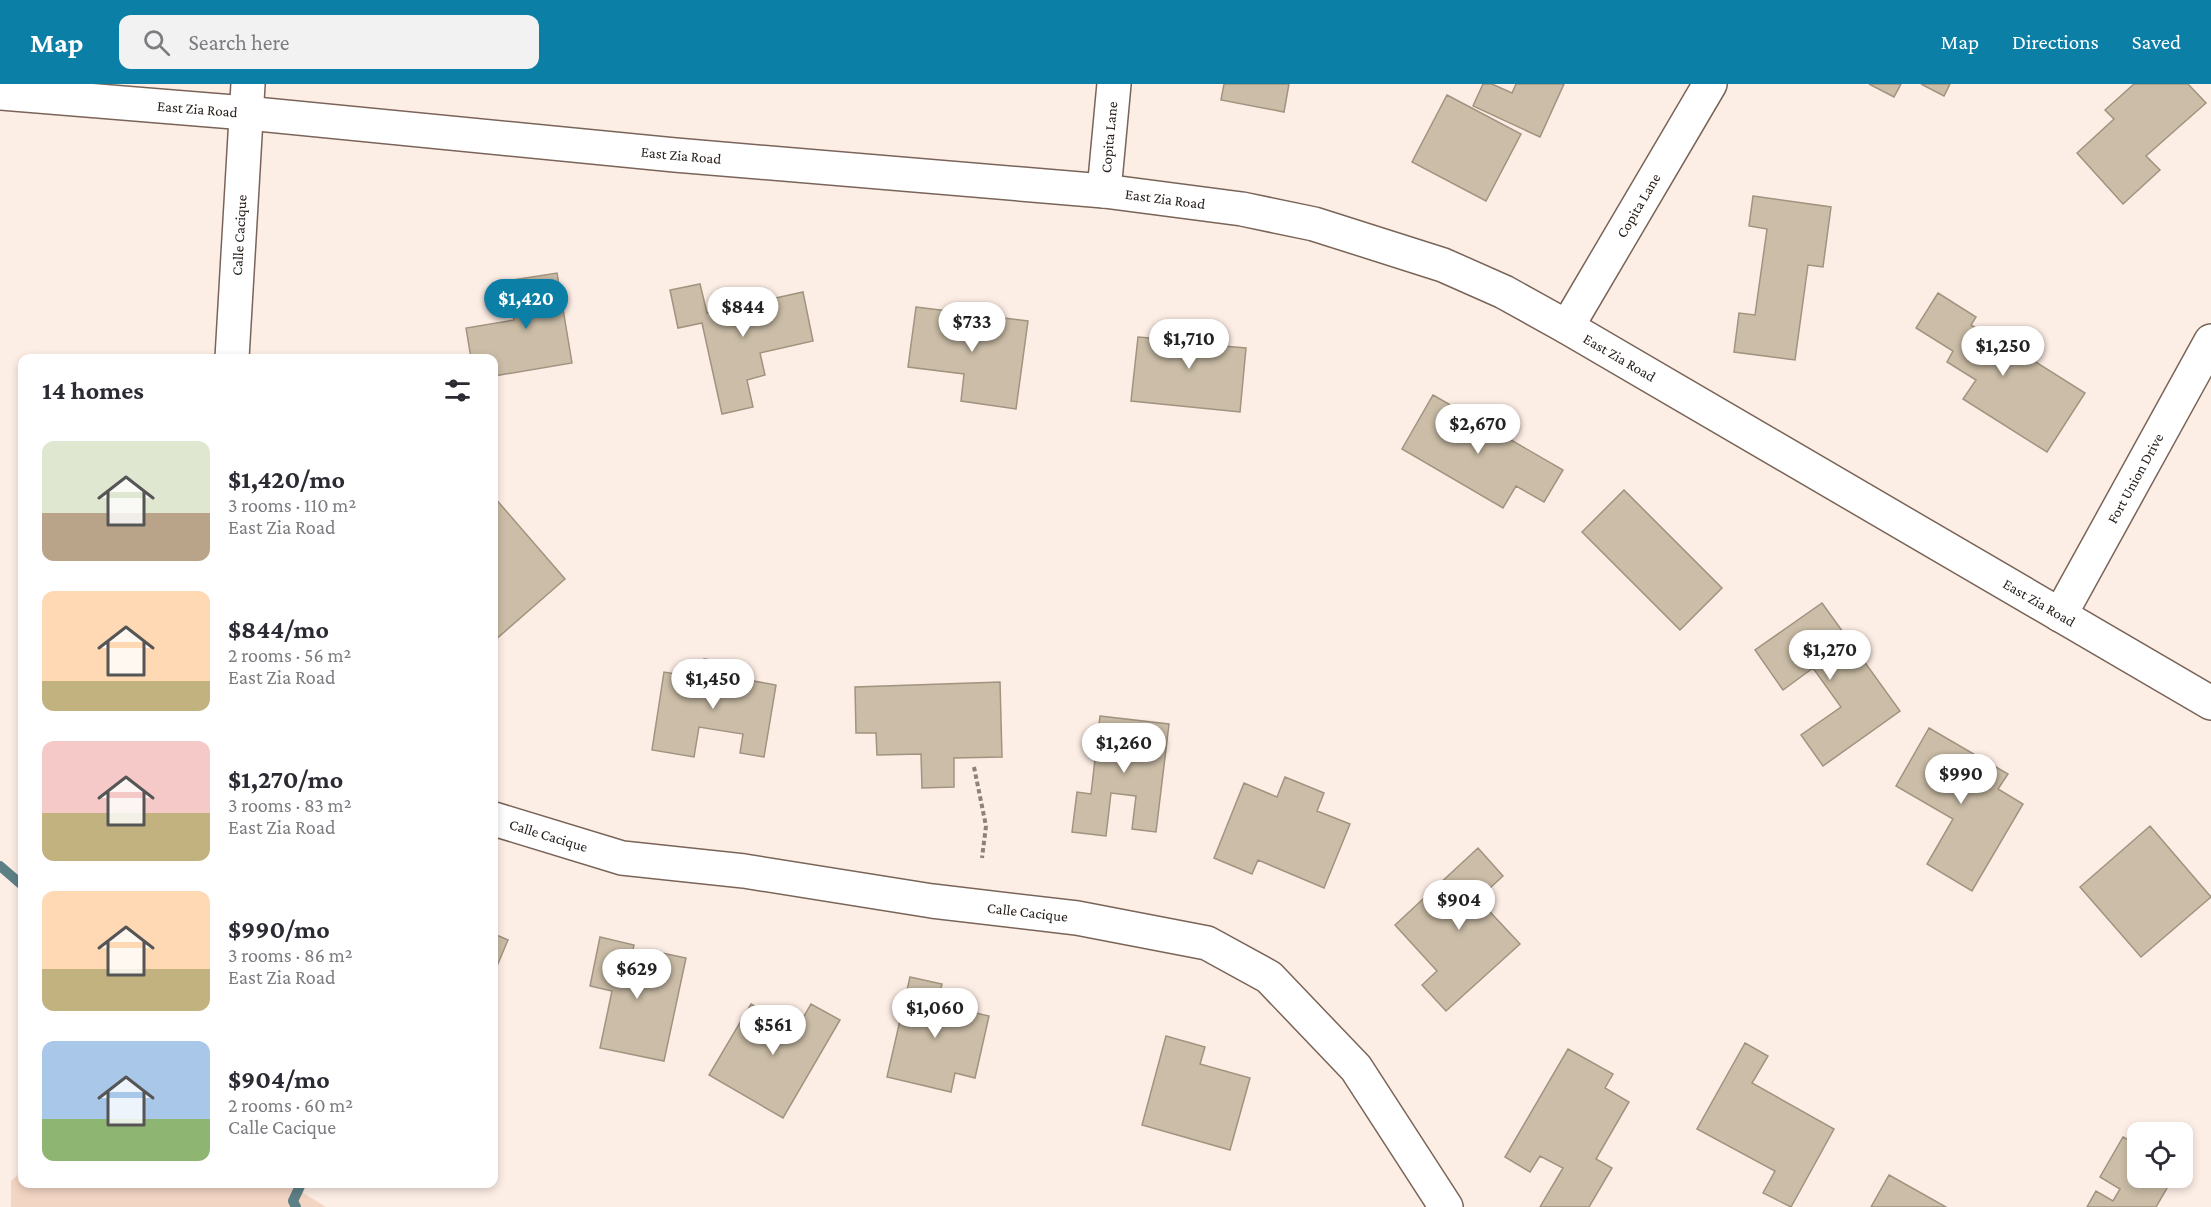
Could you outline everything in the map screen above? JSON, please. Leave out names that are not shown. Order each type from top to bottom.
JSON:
[{"type":"street","name":"Copita Lane","points":[[1104,191],[1114,84]]},
{"type":"street","name":"Copita Lane","points":[[1567,327],[1710,84]]},
{"type":"street","name":"East Zia Road","points":[[0,93],[247,99],[675,155],[1104,191],[1242,209],[1325,227],[1443,265],[1504,292],[2211,703]]},
{"type":"street","name":"Calle Cacique","points":[[232,354],[247,99]]},
{"type":"street","name":"Fort Union Drive","points":[[2060,615],[2211,341]]},
{"type":"street","name":"Calle Cacique","points":[[498,820],[622,858],[744,871],[932,901],[1077,918],[1207,944],[1269,977],[1356,1068],[1446,1207]]},
{"type":"path","points":[[974,766],[986,826],[982,858]]},
{"type":"shaded area","points":[[18,1175],[18,1188],[295,1188],[326,1207],[11,1207],[11,1181]]},
{"type":"building","points":[[1224,84],[1289,84],[1284,112],[1221,100]]},
{"type":"building","points":[[1483,84],[1492,84],[1512,93],[1516,84],[1564,84],[1540,137],[1473,106]]},
{"type":"building","points":[[1869,84],[1901,84],[1894,97]]},
{"type":"building","points":[[1921,84],[1950,84],[1944,96]]},
{"type":"building","points":[[2134,84],[2188,84],[2206,103],[2146,156],[2160,170],[2123,204],[2077,153],[2114,119],[2105,110]]},
{"type":"building","points":[[1447,95],[1521,134],[1486,201],[1412,162]]},
{"type":"building","points":[[1753,196],[1831,207],[1823,267],[1808,265],[1795,360],[1734,352],[1739,313],[1755,315],[1767,229],[1749,226]]},
{"type":"building","points":[[557,273],[572,363],[498,375],[498,354],[470,354],[466,328],[514,320],[507,281]]},
{"type":"building","points":[[700,284],[707,313],[803,292],[813,341],[760,353],[765,375],[747,380],[753,407],[722,414],[702,323],[678,328],[670,290]]},
{"type":"building","points":[[1938,293],[1976,317],[1971,325],[2007,348],[2009,345],[2085,393],[2047,452],[1963,399],[1976,380],[1947,362],[1953,351],[1916,328]]},
{"type":"building","points":[[916,307],[1028,321],[1016,409],[961,401],[964,374],[908,367]]},
{"type":"building","points":[[1165,323],[1213,327],[1211,345],[1246,348],[1240,412],[1131,401],[1138,337],[1163,339]]},
{"type":"building","points":[[1433,395],[1563,470],[1544,502],[1516,486],[1503,508],[1402,449]]},
{"type":"building","points":[[1624,490],[1722,588],[1680,630],[1582,532]]},
{"type":"building","points":[[498,502],[565,579],[498,638]]},
{"type":"building","points":[[1822,603],[1900,711],[1823,766],[1801,735],[1841,707],[1813,668],[1783,690],[1755,650]]},
{"type":"building","points":[[704,659],[733,663],[731,677],[776,685],[764,757],[740,753],[743,734],[699,727],[694,757],[652,750],[664,672],[701,678]]},
{"type":"building","points":[[1000,682],[1002,757],[954,758],[954,787],[922,788],[921,754],[877,755],[876,733],[856,733],[855,687]]},
{"type":"building","points":[[1100,716],[1169,724],[1156,832],[1132,829],[1136,796],[1111,793],[1106,836],[1072,832],[1077,792],[1091,794]]},
{"type":"building","points":[[1929,728],[2008,774],[1998,789],[2023,804],[1972,891],[1927,864],[1953,819],[1896,786]]},
{"type":"building","points":[[1285,777],[1324,793],[1317,811],[1350,824],[1324,888],[1258,860],[1252,874],[1214,858],[1244,783],[1277,797]]},
{"type":"building","points":[[2150,826],[2211,897],[2141,957],[2080,887]]},
{"type":"building","points":[[1478,848],[1503,876],[1478,899],[1520,944],[1446,1011],[1422,985],[1437,971],[1395,925]]},
{"type":"building","points":[[498,936],[508,940],[498,964]]},
{"type":"building","points":[[600,937],[634,945],[629,969],[653,973],[657,952],[686,958],[664,1061],[600,1048],[612,991],[590,986]]},
{"type":"building","points":[[910,977],[942,984],[937,1004],[989,1016],[975,1078],[955,1073],[951,1092],[887,1077]]},
{"type":"building","points":[[751,1004],[796,1030],[811,1004],[840,1020],[783,1118],[709,1075]]},
{"type":"building","points":[[1166,1036],[1205,1047],[1200,1064],[1250,1078],[1230,1150],[1142,1125]]},
{"type":"building","points":[[1745,1043],[1768,1056],[1752,1083],[1834,1129],[1791,1207],[1763,1193],[1775,1171],[1697,1129]]},
{"type":"building","points":[[1568,1049],[1613,1074],[1605,1088],[1629,1102],[1596,1159],[1612,1168],[1589,1207],[1540,1207],[1563,1168],[1540,1156],[1530,1172],[1505,1157]]},
{"type":"building","points":[[2123,1137],[2127,1139],[2127,1188],[2167,1188],[2156,1207],[2087,1207],[2096,1191],[2113,1201],[2120,1189],[2100,1177]]},
{"type":"building","points":[[1889,1175],[1946,1207],[1871,1207]]},
{"type":"waterway","points":[[0,866],[18,882]]},
{"type":"waterway","points":[[296,1207],[293,1201],[299,1188]]}]
